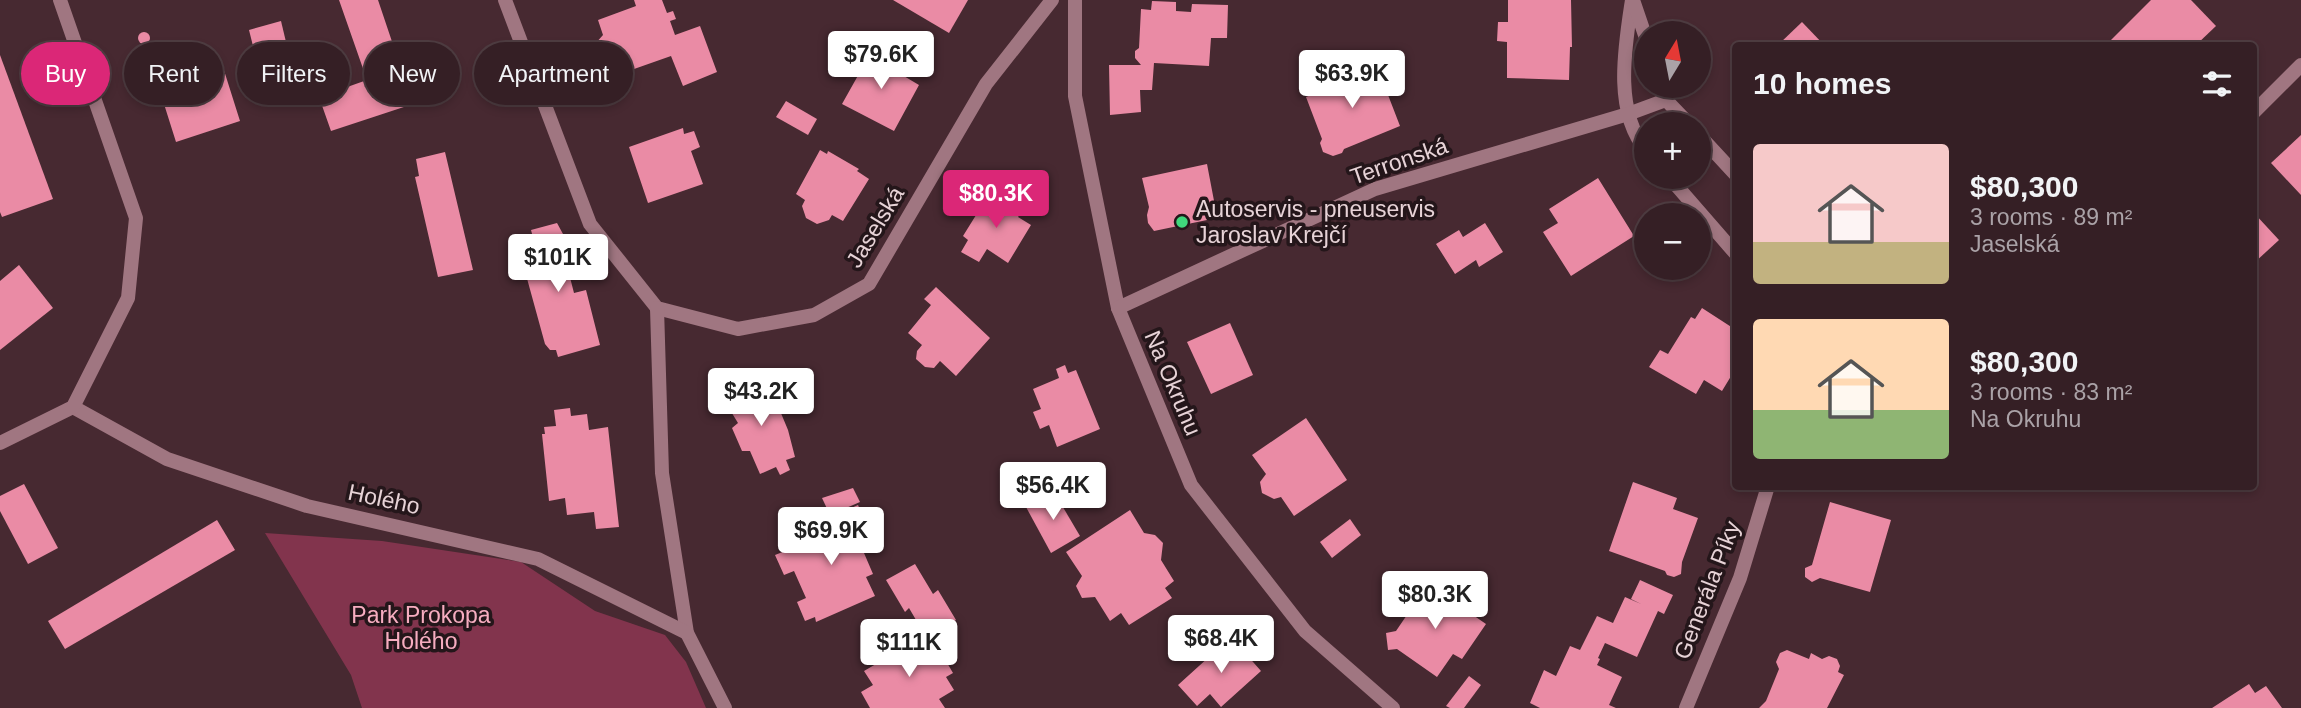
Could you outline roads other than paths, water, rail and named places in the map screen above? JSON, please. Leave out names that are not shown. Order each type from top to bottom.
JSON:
[{"type":"street","points":[[0,443],[73,407],[128,298],[136,218],[60,0]]},
{"type":"street","points":[[505,0],[590,224],[657,308],[662,473],[687,633],[725,708]]},
{"type":"street","name":"Jaselská","points":[[657,308],[738,330],[814,315],[869,284],[986,85],[1052,0]]},
{"type":"street","name":"Na Okruhu","points":[[1075,0],[1075,96],[1118,308],[1191,485],[1304,631],[1392,708]]},
{"type":"street","points":[[1632,0],[1640,21]]},
{"type":"street","points":[[1632,0],[1623,62],[1629,114],[1634,126]]},
{"type":"street","points":[[2257,109],[2301,65]]},
{"type":"street","name":"Terronská","points":[[1118,308],[1375,190],[1629,114],[1656,98]]},
{"type":"street","points":[[1668,98],[1679,112]]},
{"type":"street","points":[[1711,148],[1732,171]]},
{"type":"street","points":[[1679,189],[1732,249]]},
{"type":"street","name":"Holého","points":[[73,407],[167,459],[307,506],[538,559],[687,633]]},
{"type":"street","name":"Generála Píky","points":[[1686,708],[1740,578],[1767,490]]},
{"type":"place","name":"Autoservis - pneuservis Jaroslav Krejčí","points":[[1182,222]]},
{"type":"park label","name":"Park Prokopa Holého","points":[[421,628]]}]
